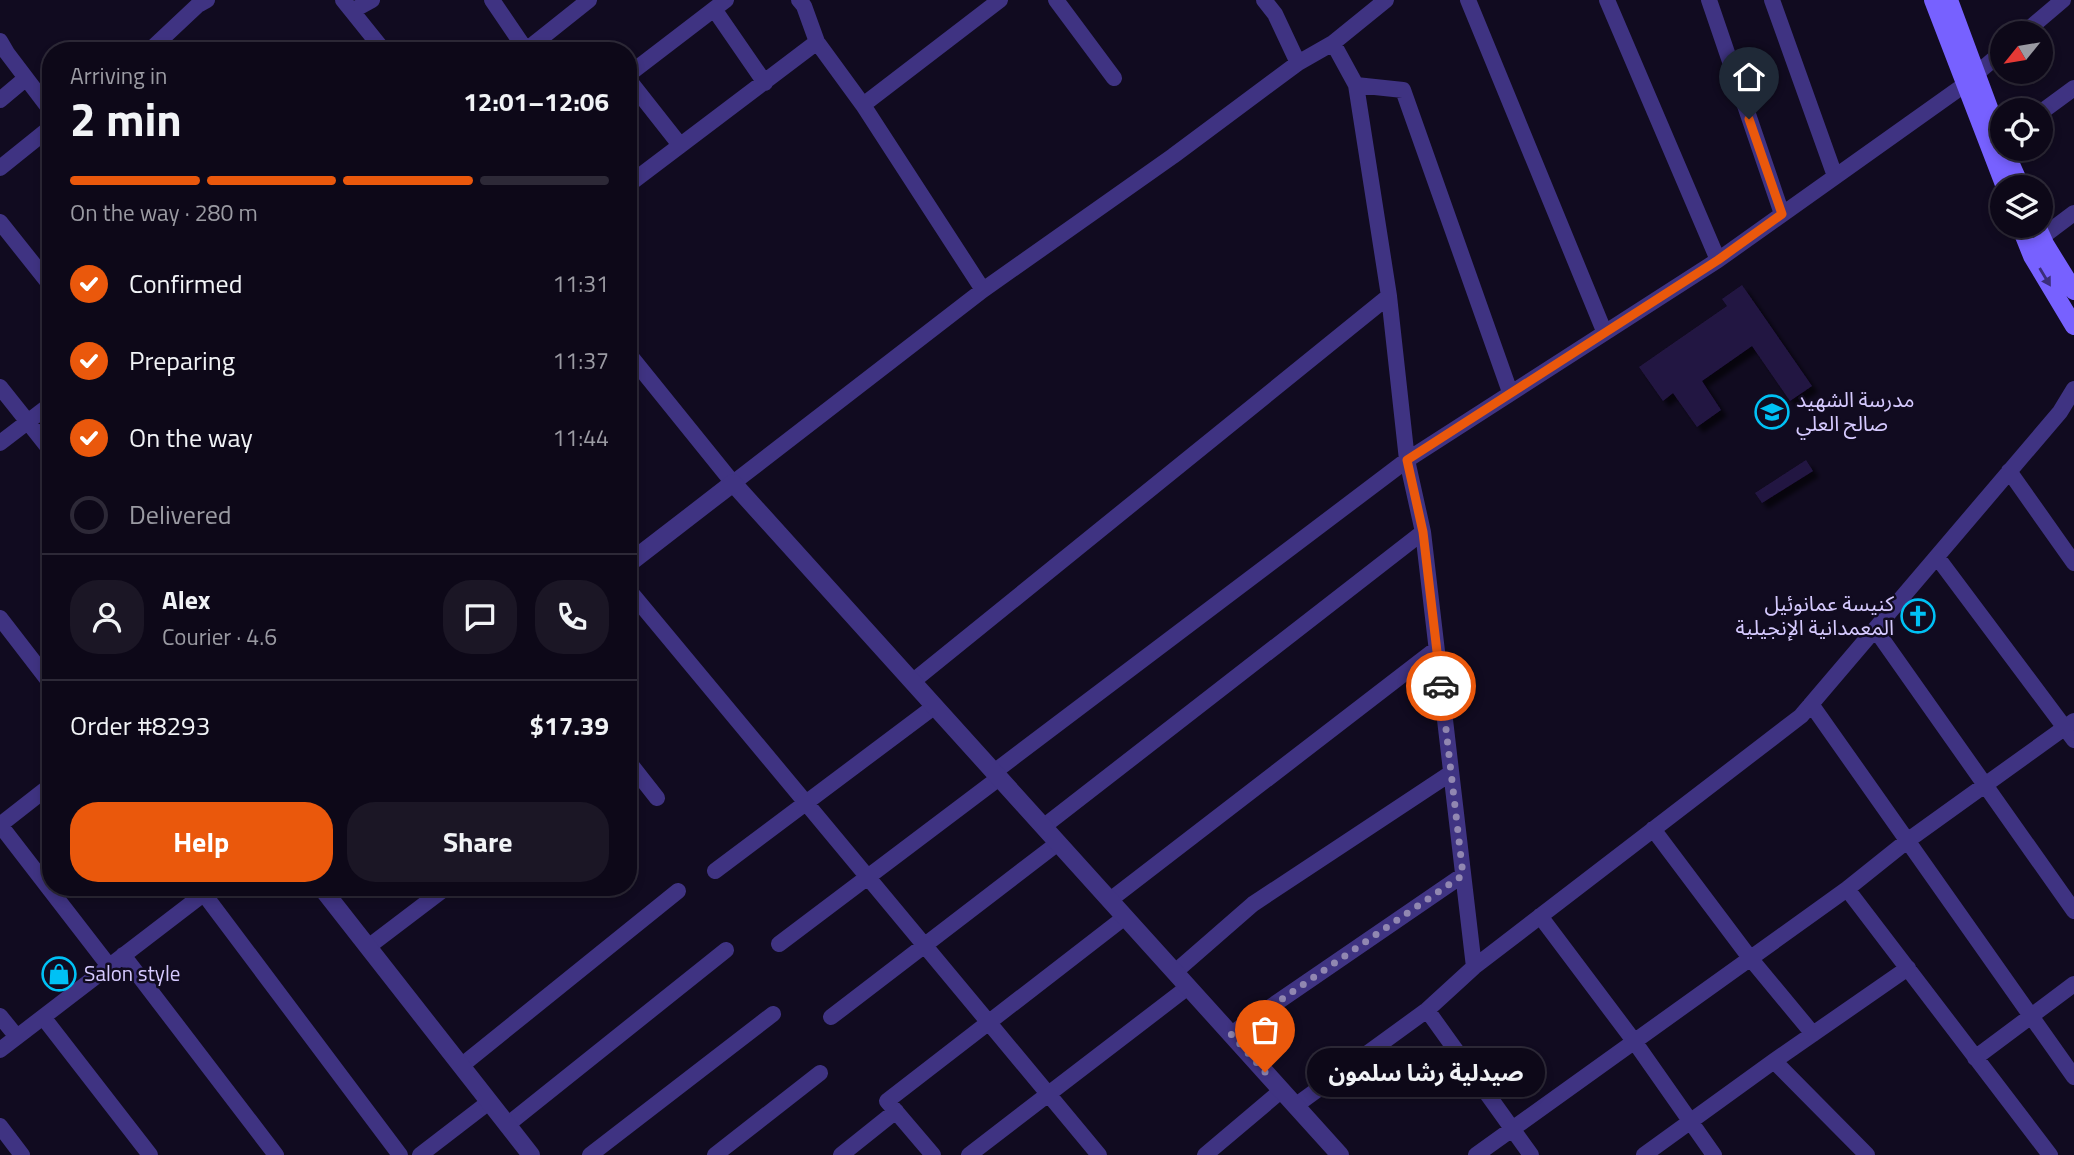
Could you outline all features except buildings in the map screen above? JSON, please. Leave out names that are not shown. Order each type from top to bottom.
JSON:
[{"type":"main road","points":[[1933,0],[1990,116]]},
{"type":"main road","points":[[1949,0],[2002,175]]},
{"type":"main road","points":[[2025,238],[2032,256],[2074,326]]},
{"type":"main road","points":[[2044,238],[2074,290]]},
{"type":"street","points":[[159,42],[198,5],[207,0]]},
{"type":"street","points":[[372,0],[347,6],[377,42]]},
{"type":"street","points":[[492,0],[520,42]]},
{"type":"street","points":[[537,42],[589,0]]},
{"type":"street","points":[[863,105],[1000,0]]},
{"type":"street","points":[[1056,0],[1114,78]]},
{"type":"street","points":[[1264,0],[1275,14],[1298,63]]},
{"type":"street","points":[[637,557],[983,290],[1173,156],[1298,63],[1333,43],[1386,0]]},
{"type":"street","points":[[1468,0],[1604,331]]},
{"type":"street","points":[[1607,0],[1718,260]]},
{"type":"street","points":[[1709,0],[1782,214]]},
{"type":"street","points":[[1772,0],[1835,176]]},
{"type":"street","points":[[2038,21],[2063,0]]},
{"type":"street","points":[[805,2],[817,42],[863,105],[983,290]]},
{"type":"street","points":[[637,70],[720,5],[765,83]]},
{"type":"street","points":[[0,41],[42,100]]},
{"type":"street","points":[[637,178],[817,42]]},
{"type":"street","points":[[1333,43],[1356,85],[1389,296],[1407,460],[1423,532],[1474,967]]},
{"type":"street","points":[[779,944],[1407,460],[1718,260],[1990,62]]},
{"type":"street","points":[[0,100],[25,79]]},
{"type":"street","points":[[1356,85],[1403,90],[1510,392]]},
{"type":"street","points":[[2053,103],[2074,88]]},
{"type":"street","points":[[637,89],[680,145]]},
{"type":"street","points":[[0,168],[42,135]]},
{"type":"street","points":[[2053,224],[2074,213]]},
{"type":"street","points":[[0,222],[42,275]]},
{"type":"street","points":[[912,682],[1389,296]]},
{"type":"street","points":[[637,364],[733,483],[1340,1155]]},
{"type":"street","points":[[0,387],[42,440]]},
{"type":"street","points":[[1295,1106],[1427,1010],[1474,967],[1801,716],[2060,412],[2074,389]]},
{"type":"street","points":[[0,443],[42,411]]},
{"type":"street","points":[[2009,471],[2074,563]]},
{"type":"street","points":[[1043,827],[1423,532]]},
{"type":"street","points":[[1476,1155],[1847,889],[1907,841],[1985,785],[2071,729],[1937,557]]},
{"type":"street","points":[[637,600],[1099,1155]]},
{"type":"street","points":[[0,618],[42,672]]},
{"type":"street","points":[[1875,629],[2074,911]]},
{"type":"street","points":[[1110,900],[1436,649]]},
{"type":"street","points":[[1811,704],[2074,1077]]},
{"type":"street","points":[[715,871],[934,706]]},
{"type":"street","points":[[637,772],[657,798]]},
{"type":"street","points":[[1174,972],[1253,904],[1451,773]]},
{"type":"street","points":[[42,792],[0,825],[42,879]]},
{"type":"street","points":[[1653,829],[1750,958],[1812,1034]]},
{"type":"street","points":[[831,1017],[1058,843]]},
{"type":"street","points":[[1231,1034],[1463,875]]},
{"type":"street","points":[[1847,889],[2050,1155]]},
{"type":"street","points":[[461,1066],[678,891]]},
{"type":"street","points":[[55,896],[109,966]]},
{"type":"street","points":[[0,1050],[199,896]]},
{"type":"street","points":[[213,896],[400,1155]]},
{"type":"street","points":[[328,896],[531,1155]]},
{"type":"street","points":[[368,947],[435,896]]},
{"type":"street","points":[[1540,916],[1634,1041],[1713,1155]]},
{"type":"street","points":[[933,1155],[887,1101],[1125,917]]},
{"type":"street","points":[[507,1125],[726,950]]},
{"type":"street","points":[[123,956],[276,1155]]},
{"type":"street","points":[[1644,1155],[1908,968]]},
{"type":"street","points":[[1975,1058],[2074,985]]},
{"type":"street","points":[[969,1155],[1188,987]]},
{"type":"street","points":[[1427,1010],[1531,1155]]},
{"type":"street","points":[[590,1155],[773,1014]]},
{"type":"street","points":[[0,1016],[16,1037]]},
{"type":"street","points":[[43,1017],[150,1155]]},
{"type":"street","points":[[1774,1061],[1867,1155]]},
{"type":"street","points":[[715,1155],[820,1073]]},
{"type":"street","points":[[1205,1155],[1282,1090]]},
{"type":"street","points":[[420,1155],[489,1102]]},
{"type":"street","points":[[841,1155],[896,1111]]},
{"type":"street","points":[[0,1126],[22,1155]]},
{"type":"way so far","points":[[1265,1072],[1231,1034],[1463,875],[1441,686]]},
{"type":"place","name":"مدرسة الشهيد صالح العلي","points":[[1772,412]]},
{"type":"place","name":"كنيسة عمانوئيل المعمدانية الإنجيلية","points":[[1918,616]]},
{"type":"place","name":"Salon style","points":[[59,974]]},
{"type":"place","name":"صيدلية رشا سلمون","points":[[1265,1072]]},
{"type":"route","points":[[1441,686],[1423,532],[1407,460],[1580,346],[1718,260],[1782,214],[1749,119]]}]
